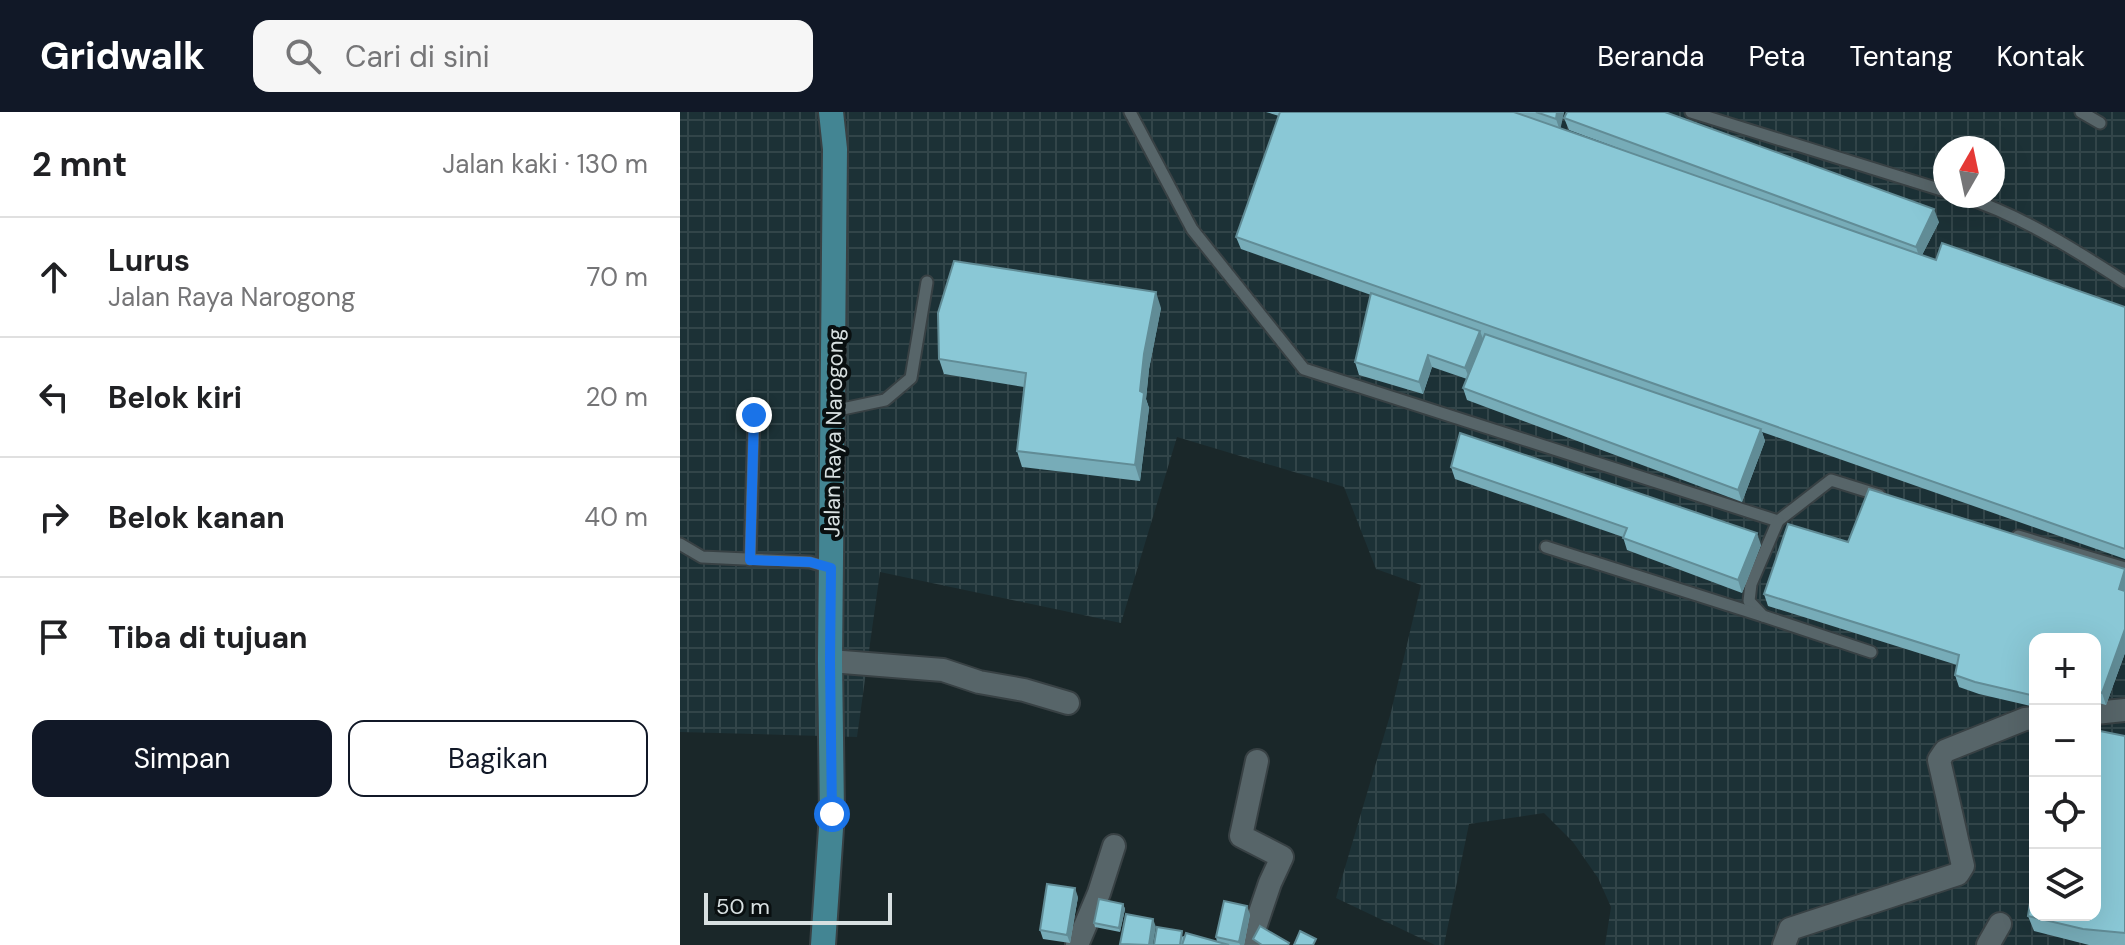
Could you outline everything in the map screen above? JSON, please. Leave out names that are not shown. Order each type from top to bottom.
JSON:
[{"type":"main road","name":"Jalan Raya Narogong","points":[[823,945],[832,814],[830,661],[835,149],[831,112]]},
{"type":"street","points":[[830,661],[943,670],[979,682],[1024,690],[1068,703]]},
{"type":"street","points":[[2101,712],[2125,710]]},
{"type":"street","points":[[1784,945],[1790,929],[1958,874],[1963,866],[1939,760],[1945,751],[2029,719]]},
{"type":"street","points":[[1249,945],[1282,857],[1241,836],[1257,761]]},
{"type":"street","points":[[1077,945],[1099,893],[1114,846]]},
{"type":"street","points":[[1988,945],[2000,924]]},
{"type":"lane","points":[[1130,112],[1192,229],[1304,369],[1778,521]]},
{"type":"lane","points":[[1691,112],[1933,187]]},
{"type":"lane","points":[[2081,112],[2100,123]]},
{"type":"lane","points":[[1995,208],[2048,233],[2125,282]]},
{"type":"lane","points":[[833,411],[885,400],[911,378],[927,282]]},
{"type":"lane","points":[[750,560],[754,415]]},
{"type":"lane","points":[[1763,616],[1749,601],[1749,592],[1778,521],[1831,480],[1890,498]]},
{"type":"lane","points":[[2008,533],[2125,568]]},
{"type":"lane","points":[[680,544],[702,557],[810,562],[831,568]]},
{"type":"lane","points":[[1546,547],[1871,652]]},
{"type":"shaded area","points":[[680,112],[2125,112],[2125,945],[1605,945],[1611,907],[1598,878],[1573,842],[1544,813],[1469,824],[1444,945],[1435,945],[1336,898],[1391,712],[1421,585],[1376,569],[1344,487],[1177,437],[1121,623],[880,572],[857,737],[680,732]]},
{"type":"building","points":[[1280,112],[1514,112],[1936,260],[1942,243],[2125,307],[2125,549],[1236,237]]},
{"type":"building","points":[[1536,112],[1557,112],[1556,119]]},
{"type":"building","points":[[1567,112],[1665,112],[1934,209],[1916,247],[1564,118]]},
{"type":"building","points":[[954,261],[1156,292],[1144,354],[1140,391],[1144,393],[1135,465],[1017,451],[1026,373],[939,359],[938,313]]},
{"type":"building","points":[[1371,293],[1480,331],[1465,368],[1428,355],[1419,382],[1355,362]]},
{"type":"building","points":[[1485,334],[1761,429],[1738,490],[1463,388]]},
{"type":"building","points":[[1460,433],[1757,533],[1738,580],[1623,538],[1627,528],[1451,467]]},
{"type":"building","points":[[1869,489],[2125,569],[2119,589],[2125,591],[2125,629],[2102,693],[2101,633],[2029,633],[2029,695],[1955,675],[1959,655],[1764,594],[1788,524],[1848,542]]},
{"type":"building","points":[[2101,731],[2125,736],[2125,933],[2083,929],[2049,921],[2101,921]]},
{"type":"building","points":[[1047,884],[1075,888],[1067,935],[1040,930]]},
{"type":"building","points":[[1099,899],[1123,904],[1119,928],[1094,923]]},
{"type":"building","points":[[1224,901],[1247,906],[1239,942],[1216,937]]},
{"type":"building","points":[[1126,914],[1153,919],[1149,945],[1120,944]]},
{"type":"building","points":[[1260,926],[1288,945],[1262,945],[1253,939]]},
{"type":"building","points":[[1157,927],[1182,931],[1180,945],[1154,945]]},
{"type":"building","points":[[1300,931],[1316,939],[1313,945],[1294,945]]},
{"type":"building","points":[[1186,933],[1229,945],[1182,945]]},
{"type":"route","points":[[754,415],[750,560],[810,562],[831,568],[832,814]]}]
